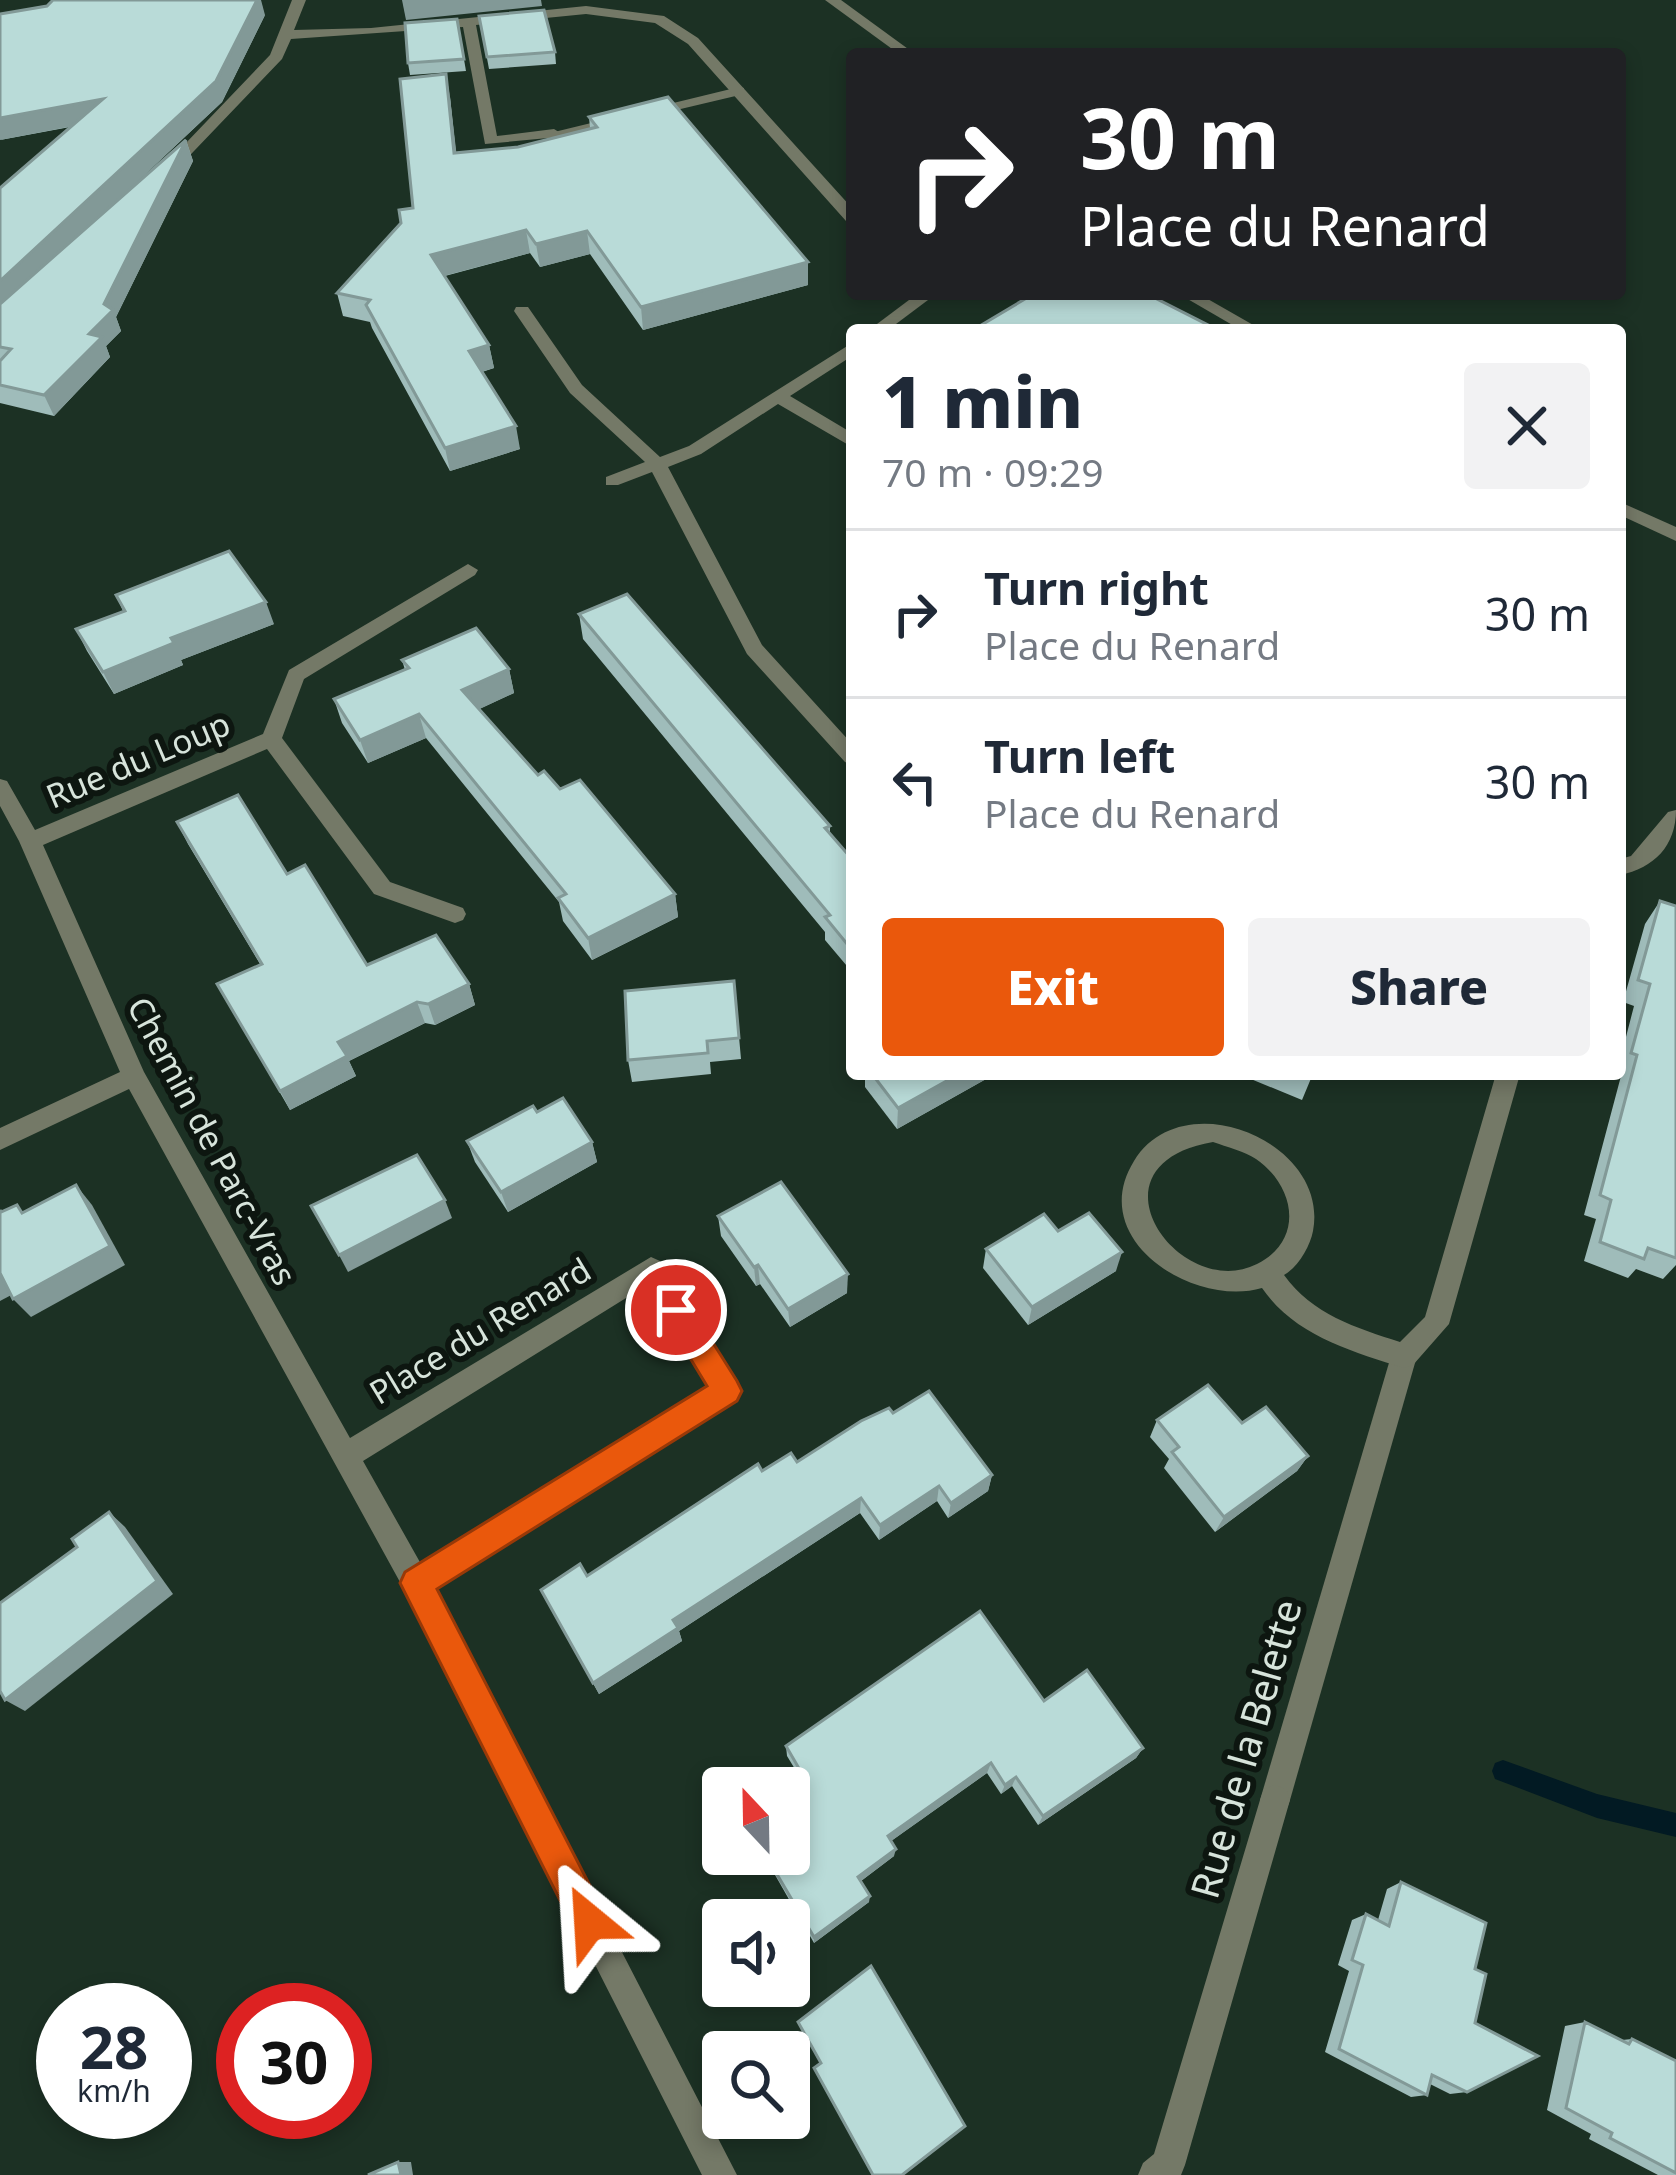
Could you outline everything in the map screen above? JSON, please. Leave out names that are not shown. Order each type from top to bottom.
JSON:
[{"type":"street","points":[[151,185],[202,139],[262,73],[286,35],[299,0]]},
{"type":"street","points":[[832,0],[900,48]]},
{"type":"street","points":[[286,35],[470,23],[585,5],[659,19],[693,41],[846,211]]},
{"type":"street","points":[[470,23],[490,141],[554,134],[739,92]]},
{"type":"street","points":[[885,324],[918,300]]},
{"type":"street","points":[[1198,300],[1243,324]]},
{"type":"street","points":[[522,311],[576,388],[657,464],[754,649],[846,750]]},
{"type":"street","points":[[612,481],[695,450],[846,352]]},
{"type":"street","points":[[780,398],[846,437]]},
{"type":"street","points":[[1626,511],[1676,535]]},
{"type":"street","name":"Rue du Loup","points":[[30,841],[272,740],[296,675],[468,570]]},
{"type":"street","name":"Rue du Loup","points":[[272,740],[382,888],[455,914]]},
{"type":"street","name":"Chemin de Parc-Vras","points":[[0,787],[30,841],[134,1076],[345,1456]]},
{"type":"street","points":[[1626,866],[1638,863],[1676,818]]},
{"type":"street","points":[[0,1140],[134,1076]]},
{"type":"street","points":[[1268,1274],[1285,1304],[1340,1334],[1404,1356],[1436,1324],[1506,1080]]},
{"type":"street","points":[[1214,1132],[1267,1150],[1288,1169],[1302,1192],[1306,1216],[1301,1240],[1288,1260],[1268,1274],[1242,1281],[1215,1280],[1164,1257],[1148,1239],[1134,1196],[1138,1175],[1149,1157],[1186,1135],[1214,1132]]},
{"type":"street","name":"Place du Renard","points":[[345,1456],[651,1269],[726,1391],[416,1583]]},
{"type":"street","name":"Rue de la Belette","points":[[1170,2172],[1404,1356]]},
{"type":"street","points":[[345,1456],[416,1583],[720,2175]]},
{"type":"building","points":[[53,0],[257,0],[216,81],[0,281],[0,188],[103,99],[0,118],[0,14],[47,6]]},
{"type":"building","points":[[544,10],[555,52],[487,57],[479,16]]},
{"type":"building","points":[[457,19],[464,59],[408,63],[405,23]]},
{"type":"building","points":[[446,74],[454,153],[518,147],[597,127],[589,117],[668,97],[808,262],[641,307],[587,231],[536,244],[526,230],[431,255],[489,345],[469,351],[516,426],[445,448],[366,305],[370,300],[337,293],[401,223],[399,210],[413,208],[400,79]]},
{"type":"building","points":[[186,140],[104,304],[113,310],[89,334],[102,337],[44,395],[0,385],[0,361],[11,349],[0,347],[0,304]]},
{"type":"building","points":[[1023,300],[1159,300],[1206,324],[983,324]]},
{"type":"building","points":[[229,551],[266,602],[171,638],[174,643],[103,672],[76,629],[125,611],[116,595]]},
{"type":"building","points":[[627,594],[830,826],[825,828],[846,852],[846,943],[825,917],[830,915],[579,614]]},
{"type":"building","points":[[476,628],[509,669],[462,690],[538,775],[544,771],[560,789],[580,780],[675,894],[588,938],[558,898],[566,894],[419,714],[360,740],[334,699],[409,668],[402,660]]},
{"type":"building","points":[[238,795],[287,874],[305,865],[367,965],[436,935],[469,984],[428,1004],[417,1002],[338,1042],[347,1056],[280,1091],[217,984],[262,964],[177,822]]},
{"type":"building","points":[[1660,901],[1676,906],[1676,1258],[1648,1248],[1644,1259],[1600,1242],[1611,1200],[1600,1195],[1637,1055],[1631,1053],[1650,984],[1638,980]]},
{"type":"building","points":[[734,981],[739,1038],[707,1041],[708,1053],[628,1060],[625,991]]},
{"type":"building","points":[[877,1080],[948,1080],[898,1108]]},
{"type":"building","points":[[563,1098],[592,1142],[501,1192],[467,1141],[533,1106],[537,1112]]},
{"type":"building","points":[[417,1155],[445,1200],[339,1255],[311,1206]]},
{"type":"building","points":[[781,1182],[848,1274],[788,1309],[718,1216]]},
{"type":"building","points":[[76,1185],[110,1246],[13,1299],[0,1273],[0,1210],[17,1205],[22,1213]]},
{"type":"building","points":[[1089,1213],[1122,1252],[1032,1307],[986,1249],[1044,1214],[1058,1231]]},
{"type":"building","points":[[1208,1385],[1242,1423],[1266,1407],[1308,1456],[1224,1517],[1172,1452],[1179,1447],[1157,1420]]},
{"type":"building","points":[[929,1391],[992,1475],[951,1503],[939,1486],[880,1525],[861,1498],[673,1620],[678,1628],[593,1683],[541,1590],[580,1564],[587,1576],[758,1464],[762,1471],[791,1453],[797,1462],[861,1421],[889,1408],[893,1413]]},
{"type":"building","points":[[109,1512],[157,1581],[5,1700],[0,1691],[0,1603],[77,1547],[72,1539]]},
{"type":"building","points":[[980,1611],[1044,1701],[1087,1670],[1143,1748],[1043,1816],[1016,1777],[1005,1785],[991,1763],[888,1836],[896,1849],[858,1877],[870,1896],[814,1937],[810,1899],[792,1899],[777,1875],[810,1875],[810,1767],[798,1767],[786,1746]]},
{"type":"building","points":[[1401,1882],[1486,1923],[1475,1969],[1486,1974],[1475,2023],[1538,2056],[1467,2092],[1432,2075],[1427,2095],[1339,2049],[1363,1965],[1352,1960],[1366,1914],[1389,1926]]},
{"type":"building","points":[[871,1966],[965,2126],[902,2175],[873,2175],[814,2068],[821,2063],[810,2043],[810,2031],[803,2031],[798,2022]]},
{"type":"building","points":[[1585,2022],[1676,2061],[1676,2173],[1566,2108]]},
{"type":"building","points":[[398,2162],[401,2175],[368,2175]]},
{"type":"waterway","points":[[1503,1771],[1597,1806],[1676,1825]]},
{"type":"route","points":[[590,1922],[416,1583],[726,1391],[676,1310]]}]
